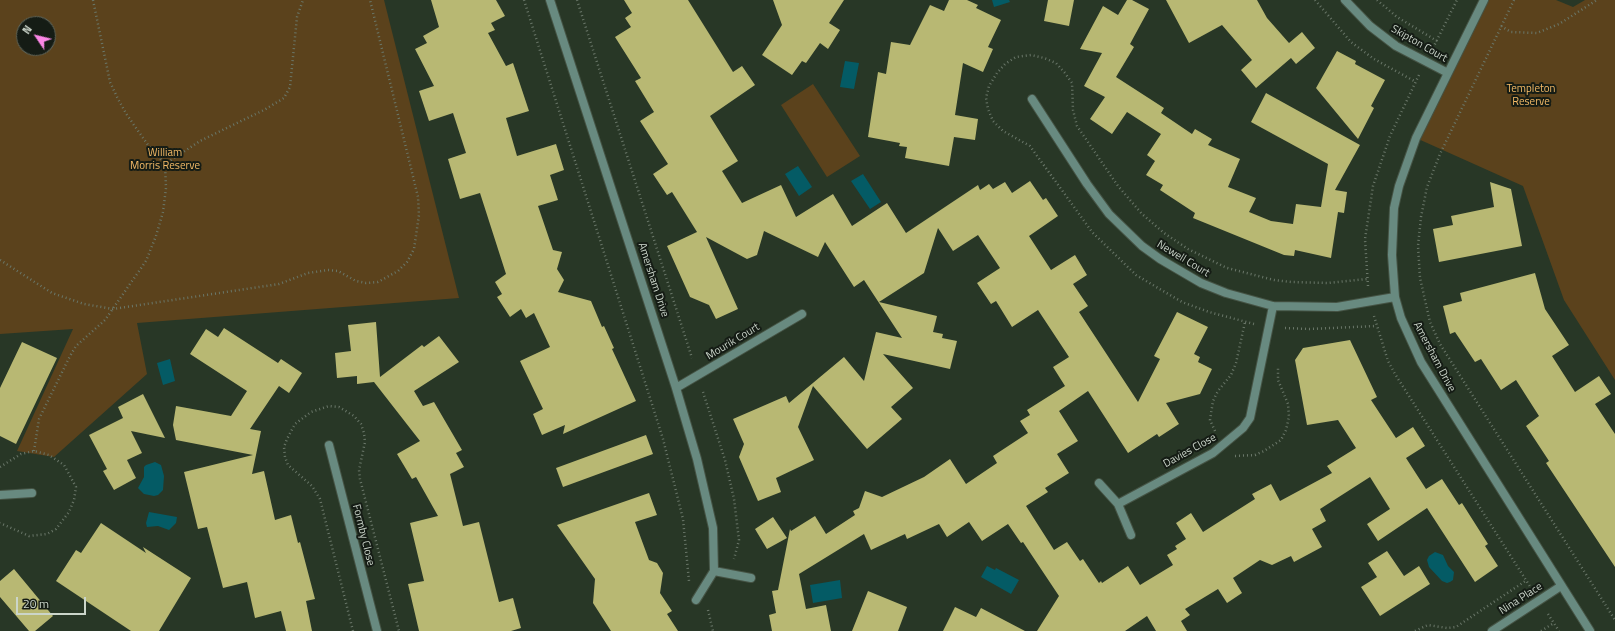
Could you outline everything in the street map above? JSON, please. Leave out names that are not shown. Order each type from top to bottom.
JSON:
[{"type":"street","name":"Amersham Drive","points":[[550,0],[676,388],[707,499],[713,528],[714,571]]},
{"type":"street","name":"Skipton Court","points":[[1345,0],[1370,26],[1396,46],[1448,73]]},
{"type":"street","name":"Amersham Drive","points":[[1484,0],[1416,138],[1399,186],[1394,208],[1392,255],[1395,297],[1401,318],[1421,362],[1590,631]]},
{"type":"street","name":"Newell Court","points":[[1032,99],[1097,199],[1109,214],[1142,246],[1160,259],[1201,283],[1226,293],[1273,306],[1337,307],[1395,297]]},
{"type":"street","name":"Davies Close","points":[[1118,504],[1213,453],[1243,428],[1250,418],[1273,306]]},
{"type":"street","name":"Mourik Court","points":[[676,388],[802,314]]},
{"type":"street","name":"Formby Close","points":[[329,445],[377,631]]},
{"type":"street","points":[[1099,483],[1118,504],[1131,536]]},
{"type":"street","points":[[0,495],[32,493]]},
{"type":"street","points":[[696,600],[714,571],[751,578]]},
{"type":"street","name":"Nina Place","points":[[1492,631],[1561,586]]},
{"type":"path","points":[[34,451],[39,419],[70,356],[76,346],[105,320],[113,310],[146,261],[156,236],[163,212],[166,188],[165,164],[148,145],[127,115],[118,99],[109,75],[93,0]]},
{"type":"path","points":[[165,164],[200,141],[264,110],[284,98],[290,87],[297,17],[302,0]]},
{"type":"path","points":[[0,260],[52,293],[84,304],[113,310],[279,284],[308,273],[328,270],[338,271],[356,281],[366,284],[378,282],[398,271],[407,262],[414,249],[418,233],[418,197],[370,0]]},
{"type":"path","points":[[524,0],[663,439],[683,520],[688,575],[692,584]]},
{"type":"path","points":[[577,0],[692,358]]},
{"type":"path","points":[[1315,0],[1337,28],[1358,48],[1374,59],[1416,82]]},
{"type":"path","points":[[1377,0],[1397,17],[1437,41]]},
{"type":"path","points":[[1433,48],[1457,0]]},
{"type":"path","points":[[1514,0],[1440,154],[1427,187],[1421,216],[1418,246],[1420,278],[1430,322],[1440,344],[1615,620]]},
{"type":"path","points":[[1501,26],[1511,32],[1537,33],[1559,24],[1597,0]]},
{"type":"path","points":[[1367,279],[1328,283],[1274,280],[1227,268],[1188,249],[1164,233],[1142,214],[1114,180],[1077,126],[1073,110],[1072,83],[1065,72],[1056,63],[1031,55],[1016,57],[1005,64],[996,73],[986,98],[988,109],[993,121],[1003,131],[1030,146],[1092,232],[1136,275],[1182,302],[1209,312],[1268,327],[1309,329],[1376,326]]},
{"type":"path","points":[[1368,288],[1365,239],[1373,186],[1390,136],[1419,75]]},
{"type":"path","points":[[1374,314],[1376,326],[1388,361],[1395,374],[1532,589]]},
{"type":"path","points":[[1219,436],[1212,427],[1210,420],[1212,401],[1231,375],[1236,363],[1245,322]]},
{"type":"path","points":[[703,392],[725,460],[734,500],[739,540],[733,561]]},
{"type":"path","points":[[1414,631],[1428,625],[1447,628],[1456,626],[1527,580]]},
{"type":"path","points":[[707,606],[713,631]]},
{"type":"path","points":[[1548,614],[1559,631]]},
{"type":"path","points":[[1541,631],[1554,623]]},
{"type":"green space","name":"William Morris Reserve","points":[[0,0],[384,0],[459,298],[137,323],[147,374],[54,457],[17,451],[73,329],[0,334]]},
{"type":"green space","name":"Templeton Reserve","points":[[1484,0],[1556,0],[1573,7],[1585,0],[1615,0],[1615,380],[1564,300],[1523,186],[1416,138]]},
{"type":"green space","points":[[813,84],[860,156],[827,177],[781,105]]},
{"type":"water","points":[[992,0],[1009,0],[1010,2],[994,7]]},
{"type":"water","points":[[845,61],[859,63],[854,89],[840,87]]},
{"type":"water","points":[[798,166],[812,187],[799,196],[785,174]]},
{"type":"water","points":[[863,174],[881,202],[870,209],[851,181]]},
{"type":"water","points":[[170,359],[175,381],[163,385],[157,363]]},
{"type":"water","points":[[155,462],[161,465],[164,476],[163,490],[158,495],[154,496],[144,494],[138,488],[144,477],[144,467]]},
{"type":"water","points":[[149,512],[177,517],[176,523],[169,530],[158,526],[147,527],[146,523]]},
{"type":"water","points":[[1435,552],[1443,555],[1448,566],[1454,572],[1453,580],[1450,582],[1447,583],[1442,581],[1429,567],[1427,560],[1429,556]]},
{"type":"water","points":[[987,566],[995,570],[996,568],[1019,580],[1011,594],[981,577]]},
{"type":"water","points":[[840,580],[842,598],[813,603],[810,585]]},
{"type":"building","points":[[431,0],[496,0],[505,16],[491,23],[495,30],[488,33],[506,66],[513,63],[529,111],[506,118],[517,156],[556,144],[564,170],[550,175],[558,200],[538,206],[553,250],[562,252],[557,269],[564,280],[558,292],[591,301],[602,327],[604,326],[614,348],[612,349],[636,401],[563,434],[565,425],[542,435],[533,414],[543,409],[520,361],[550,347],[534,313],[526,318],[521,309],[510,317],[497,297],[502,294],[495,282],[506,274],[480,193],[460,199],[448,159],[466,153],[453,113],[429,121],[419,91],[434,86],[415,49],[427,43],[423,36],[439,27]]},
{"type":"building","points":[[624,0],[688,0],[733,72],[742,66],[755,85],[710,116],[738,161],[722,171],[742,203],[781,185],[796,217],[833,194],[852,226],[887,203],[906,233],[978,185],[980,190],[989,184],[993,189],[1005,182],[1012,193],[1030,181],[1043,200],[1046,198],[1058,216],[1029,236],[1051,270],[1075,255],[1087,275],[1073,284],[1088,306],[1079,312],[1138,402],[1160,359],[1154,356],[1177,312],[1208,327],[1194,354],[1200,357],[1198,362],[1212,369],[1200,394],[1166,403],[1179,424],[1159,437],[1157,434],[1128,453],[1088,391],[1059,411],[1078,441],[1057,454],[1069,473],[1045,488],[1048,492],[1026,506],[1054,550],[1067,542],[1080,561],[1083,559],[1099,583],[1101,581],[1102,583],[1128,566],[1140,585],[1173,565],[1167,555],[1177,549],[1175,546],[1186,539],[1176,523],[1191,513],[1203,532],[1255,499],[1252,494],[1271,484],[1280,501],[1332,473],[1327,466],[1356,448],[1338,420],[1307,425],[1295,360],[1303,348],[1350,340],[1377,397],[1371,400],[1396,438],[1413,427],[1425,446],[1406,458],[1426,489],[1442,479],[1459,505],[1462,503],[1488,544],[1485,546],[1498,566],[1475,582],[1427,508],[1378,541],[1367,524],[1390,509],[1370,477],[1320,509],[1326,521],[1312,529],[1322,547],[1294,562],[1291,556],[1272,565],[1260,560],[1233,578],[1242,593],[1227,603],[1218,589],[1185,609],[1190,615],[1181,621],[1187,631],[1156,631],[1147,616],[1125,631],[1037,631],[1059,596],[1023,542],[1021,543],[1008,524],[982,541],[969,522],[947,537],[939,524],[907,539],[905,534],[871,550],[864,534],[799,574],[806,609],[826,605],[831,631],[772,631],[769,615],[776,613],[772,591],[778,590],[790,529],[791,531],[815,516],[826,534],[855,515],[853,511],[859,508],[865,491],[882,497],[924,477],[950,459],[966,484],[997,463],[993,456],[1028,433],[1020,421],[1030,415],[1027,410],[1065,386],[1053,367],[1069,357],[1038,310],[1012,327],[996,301],[991,304],[977,283],[1000,268],[978,235],[953,251],[938,228],[924,273],[879,302],[937,316],[933,332],[943,334],[942,338],[957,341],[950,369],[883,354],[913,388],[891,407],[902,419],[867,449],[813,386],[798,427],[814,460],[776,478],[781,492],[758,501],[739,457],[744,444],[733,419],[786,396],[789,403],[844,357],[864,381],[876,332],[902,338],[864,280],[854,287],[825,242],[818,257],[764,231],[757,255],[747,259],[706,237],[738,309],[716,319],[709,305],[690,297],[667,246],[697,232],[672,192],[667,195],[653,174],[668,164],[640,121],[654,112],[635,81],[641,78],[615,37],[631,27],[625,18],[632,13]]},
{"type":"building","points":[[773,0],[844,0],[829,23],[840,30],[828,49],[820,43],[806,63],[802,61],[792,75],[762,55],[782,25]]},
{"type":"building","points":[[949,0],[967,0],[978,5],[976,8],[1001,20],[988,47],[993,49],[983,72],[963,63],[955,115],[978,119],[975,140],[954,137],[949,166],[905,158],[907,147],[899,146],[900,143],[868,137],[878,72],[886,74],[891,42],[910,45],[930,5],[944,11]]},
{"type":"building","points":[[1048,0],[1074,0],[1069,26],[1044,21]]},
{"type":"building","points":[[1127,0],[1132,0],[1149,9],[1130,44],[1134,47],[1116,77],[1164,108],[1161,113],[1192,134],[1195,129],[1212,139],[1208,145],[1240,159],[1228,187],[1256,198],[1249,212],[1271,221],[1293,224],[1296,204],[1321,207],[1328,164],[1251,122],[1266,93],[1360,145],[1335,190],[1347,192],[1344,213],[1338,212],[1331,258],[1295,250],[1294,256],[1284,255],[1193,218],[1195,213],[1160,190],[1163,185],[1146,175],[1155,161],[1147,155],[1161,134],[1127,112],[1112,134],[1090,119],[1105,97],[1084,86],[1102,53],[1080,49],[1103,6],[1118,15]]},
{"type":"building","points":[[1166,0],[1257,0],[1267,18],[1289,43],[1302,32],[1315,48],[1296,64],[1291,58],[1256,88],[1241,70],[1252,60],[1222,25],[1189,43]]},
{"type":"building","points":[[1337,51],[1356,61],[1355,64],[1385,80],[1371,106],[1374,108],[1358,139],[1316,88]]},
{"type":"building","points":[[1490,182],[1511,189],[1522,246],[1439,262],[1433,229],[1453,225],[1451,216],[1494,207]]},
{"type":"building","points":[[1535,273],[1545,309],[1569,345],[1552,356],[1575,392],[1599,376],[1611,394],[1595,404],[1615,434],[1615,567],[1546,463],[1549,461],[1526,426],[1539,416],[1516,380],[1501,390],[1481,359],[1475,362],[1455,332],[1450,334],[1443,306],[1462,301],[1460,293]]},
{"type":"building","points":[[376,322],[380,377],[422,345],[424,347],[439,336],[459,362],[414,391],[423,406],[434,402],[462,450],[456,453],[464,467],[450,474],[463,526],[479,522],[499,602],[513,598],[521,628],[511,631],[419,631],[408,584],[424,581],[410,523],[438,516],[416,477],[412,479],[397,454],[420,441],[374,382],[357,384],[357,376],[337,378],[335,353],[351,351],[348,325]]},
{"type":"building","points":[[224,328],[278,363],[281,359],[302,373],[289,393],[279,386],[250,429],[261,431],[252,474],[264,471],[275,520],[291,515],[298,543],[300,542],[315,599],[306,601],[312,631],[286,631],[281,611],[255,618],[247,582],[223,588],[207,527],[198,529],[184,472],[253,455],[176,440],[173,425],[176,406],[231,416],[247,391],[190,354],[206,329],[218,337]]},
{"type":"building","points":[[22,342],[57,358],[16,444],[0,436],[0,388]]},
{"type":"building","points":[[143,394],[165,438],[131,431],[142,453],[127,460],[136,478],[114,490],[103,471],[107,469],[89,435],[123,418],[118,407]]},
{"type":"building","points":[[646,435],[653,454],[563,487],[556,468]]},
{"type":"building","points":[[649,493],[657,515],[635,522],[649,560],[657,563],[663,573],[660,593],[672,611],[667,614],[678,631],[611,631],[593,603],[595,579],[557,525]]},
{"type":"building","points":[[773,517],[787,538],[767,549],[755,529]]},
{"type":"building","points":[[101,523],[146,553],[143,547],[191,578],[159,631],[131,631],[56,581],[76,550],[81,553]]},
{"type":"building","points":[[1387,551],[1404,576],[1419,566],[1430,584],[1380,616],[1361,587],[1377,577],[1368,563]]},
{"type":"building","points":[[14,569],[53,616],[35,631],[29,631],[0,597],[0,581]]},
{"type":"building","points":[[868,591],[907,607],[898,631],[852,631]]},
{"type":"building","points":[[955,607],[976,617],[981,608],[1025,631],[943,631]]}]
